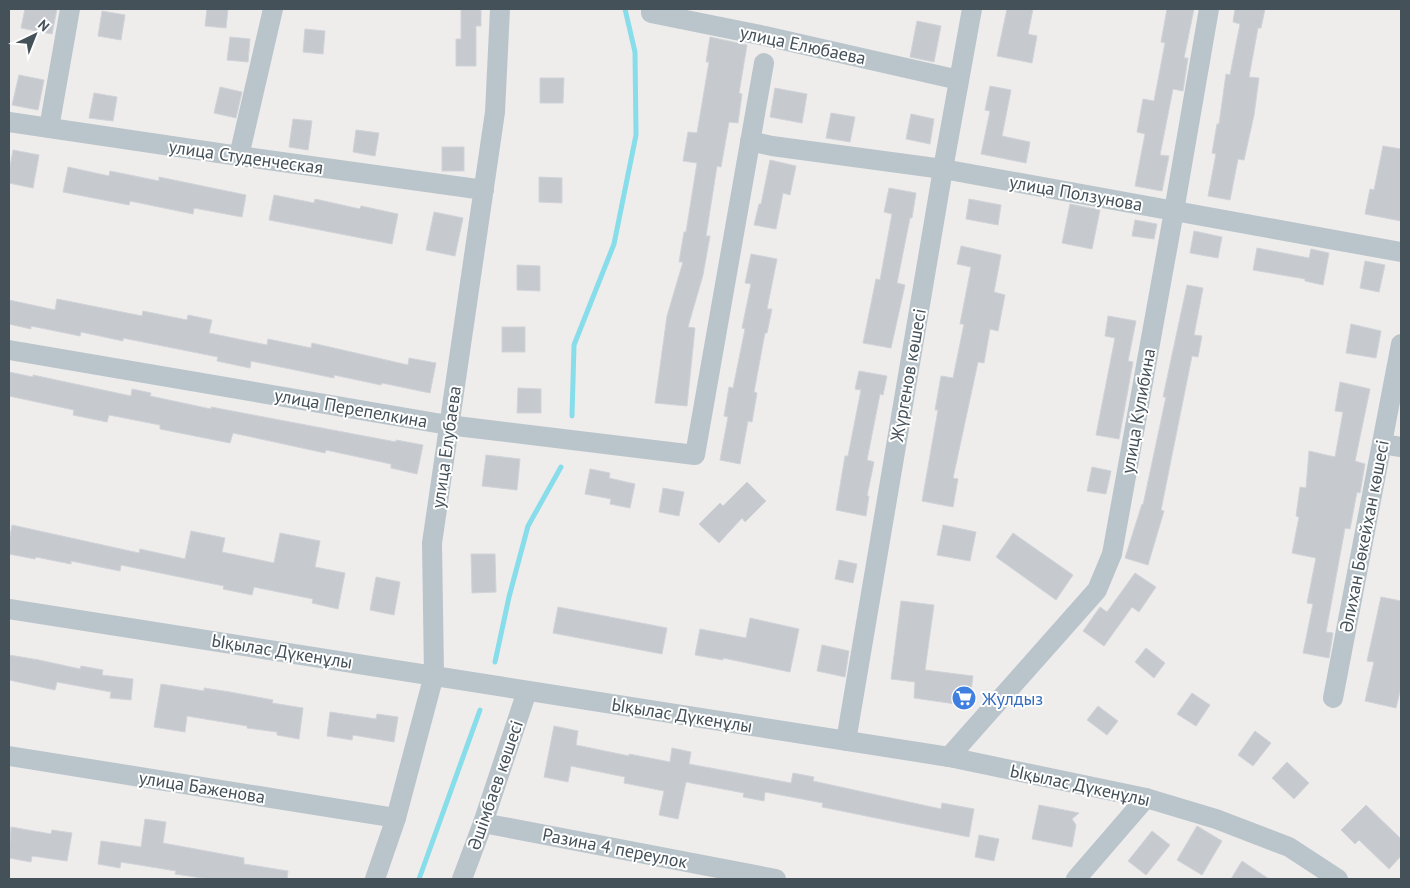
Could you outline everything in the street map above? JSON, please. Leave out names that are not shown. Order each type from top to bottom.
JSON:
[{"type":"street","points":[[49,128],[70,9]]},
{"type":"street","points":[[239,156],[274,9]]},
{"type":"street","name":"улица Елубаева","points":[[375,879],[396,818],[434,675],[432,543],[495,112],[500,9]]},
{"type":"street","name":"улица Елюбаева","points":[[651,9],[651,13],[765,36],[959,80]]},
{"type":"street","name":"Жүргенов көшесі","points":[[846,741],[972,9]]},
{"type":"street","name":"улица Кулибина","points":[[949,757],[1097,590],[1112,554],[1209,9]]},
{"type":"street","points":[[750,140],[764,63]]},
{"type":"street","name":"улица Студенческая","points":[[9,122],[484,190]]},
{"type":"street","name":"улица Ползунова","points":[[750,140],[772,146],[943,169],[1401,252]]},
{"type":"street","name":"улица Перепелкина","points":[[9,350],[448,425],[695,455],[750,140]]},
{"type":"street","name":"Әлихан Бөкейхан көшесі","points":[[1333,698],[1392,445],[1401,344]]},
{"type":"street","name":"Ықылас Дүкенұлы","points":[[9,608],[949,757],[1146,798],[1216,819],[1289,848],[1338,879]]},
{"type":"street","name":"Әшімбаев көшесі","points":[[462,879],[483,823],[527,691]]},
{"type":"street","name":"улица Баженова","points":[[9,756],[396,818]]},
{"type":"street","points":[[1076,879],[1146,798]]},
{"type":"street","name":"Разина 4 переулок","points":[[483,823],[776,879]]},
{"type":"building","points":[[25,9],[57,9],[52,34],[21,28]]},
{"type":"building","points":[[207,9],[228,9],[226,28],[205,26]]},
{"type":"building","points":[[461,9],[481,9],[481,26],[476,26],[476,66],[456,66],[456,39],[461,39]]},
{"type":"building","points":[[1007,9],[1033,9],[1028,34],[1037,36],[1032,63],[997,56]]},
{"type":"building","points":[[1167,9],[1194,9],[1184,58],[1188,58],[1183,91],[1173,89],[1160,155],[1169,156],[1162,191],[1135,186],[1145,134],[1137,132],[1143,99],[1154,101],[1165,43],[1161,42]]},
{"type":"building","points":[[1235,9],[1265,9],[1261,28],[1258,28],[1249,77],[1259,78],[1254,115],[1244,160],[1238,159],[1230,200],[1208,196],[1216,154],[1212,153],[1217,124],[1219,124],[1226,74],[1230,75],[1240,24],[1233,22]]},
{"type":"building","points":[[102,11],[125,15],[121,40],[98,36]]},
{"type":"building","points":[[917,21],[941,26],[934,62],[910,57]]},
{"type":"building","points":[[305,29],[325,31],[323,54],[303,52]]},
{"type":"building","points":[[230,37],[250,39],[248,62],[227,60]]},
{"type":"building","points":[[710,37],[747,45],[739,93],[742,94],[738,123],[729,122],[721,167],[717,166],[706,236],[710,236],[703,275],[688,327],[695,328],[687,406],[655,403],[667,316],[683,262],[679,262],[684,232],[686,232],[697,163],[683,161],[688,132],[697,133],[709,62],[706,62]]},
{"type":"building","points":[[19,75],[44,80],[38,110],[12,105]]},
{"type":"building","points":[[540,78],[564,78],[563,103],[540,103]]},
{"type":"building","points":[[990,86],[1011,90],[1002,136],[1030,142],[1026,163],[981,154],[990,111],[985,110]]},
{"type":"building","points":[[220,87],[242,92],[236,118],[214,113]]},
{"type":"building","points":[[775,88],[807,94],[802,123],[770,117]]},
{"type":"building","points":[[94,93],[117,97],[113,121],[89,118]]},
{"type":"building","points":[[831,113],[855,117],[850,142],[826,138]]},
{"type":"building","points":[[911,114],[934,119],[930,144],[906,139]]},
{"type":"building","points":[[293,119],[312,121],[308,150],[289,147]]},
{"type":"building","points":[[356,130],[379,133],[375,156],[353,152]]},
{"type":"building","points":[[1383,146],[1401,149],[1401,221],[1365,214],[1370,189],[1374,190]]},
{"type":"building","points":[[442,147],[464,147],[464,171],[442,171]]},
{"type":"building","points":[[13,150],[39,155],[33,188],[9,183]]},
{"type":"building","points":[[770,160],[796,166],[790,195],[783,193],[776,229],[754,225],[759,204],[761,204]]},
{"type":"building","points":[[68,167],[109,176],[110,171],[159,181],[159,177],[246,195],[242,217],[194,208],[193,214],[130,201],[129,205],[63,192]]},
{"type":"building","points":[[539,177],[562,178],[562,203],[539,202]]},
{"type":"building","points":[[889,188],[916,193],[897,283],[905,285],[891,348],[863,343],[876,279],[880,280],[892,214],[884,212]]},
{"type":"building","points":[[274,195],[314,203],[315,199],[360,209],[361,206],[398,214],[392,244],[269,220]]},
{"type":"building","points":[[969,199],[1001,205],[998,225],[966,219]]},
{"type":"building","points":[[1070,204],[1100,210],[1092,249],[1062,243]]},
{"type":"building","points":[[434,212],[463,218],[455,256],[426,250]]},
{"type":"building","points":[[1135,220],[1157,224],[1154,239],[1132,236]]},
{"type":"building","points":[[1194,231],[1222,237],[1218,258],[1190,253]]},
{"type":"building","points":[[961,246],[1001,255],[994,292],[1005,295],[998,331],[990,329],[984,363],[978,362],[953,478],[958,479],[953,507],[922,501],[938,410],[935,410],[941,376],[953,378],[964,324],[960,324],[971,267],[957,264]]},
{"type":"building","points":[[1257,248],[1309,258],[1311,249],[1329,253],[1323,285],[1305,281],[1305,279],[1253,270]]},
{"type":"building","points":[[751,254],[777,259],[767,309],[772,309],[767,333],[765,333],[754,392],[757,393],[752,422],[748,421],[740,464],[720,460],[728,417],[724,416],[729,387],[733,388],[745,329],[742,328],[751,284],[745,283]]},
{"type":"building","points":[[1365,261],[1385,265],[1379,292],[1360,288]]},
{"type":"building","points":[[517,265],[540,266],[540,291],[517,290]]},
{"type":"building","points":[[1187,285],[1203,288],[1194,335],[1202,336],[1198,357],[1192,356],[1161,510],[1164,511],[1148,565],[1125,558],[1143,505],[1166,397],[1163,397]]},
{"type":"building","points":[[57,299],[142,316],[143,311],[187,320],[188,315],[212,320],[209,333],[267,345],[268,339],[311,348],[312,343],[408,365],[409,358],[436,363],[430,393],[334,375],[334,378],[251,361],[250,368],[217,361],[218,357],[123,338],[123,341],[81,332],[80,336],[31,326],[31,329],[9,324],[9,300],[55,310]]},
{"type":"building","points":[[1108,316],[1136,321],[1128,361],[1133,362],[1119,439],[1096,435],[1115,338],[1105,336]]},
{"type":"building","points":[[1351,324],[1381,331],[1376,358],[1346,353]]},
{"type":"building","points":[[502,327],[525,327],[525,352],[502,352]]},
{"type":"building","points":[[859,371],[887,376],[883,395],[880,394],[867,460],[874,462],[867,496],[869,496],[866,516],[836,510],[845,456],[848,456],[861,390],[855,389]]},
{"type":"building","points":[[9,372],[33,377],[33,375],[131,396],[132,389],[151,393],[150,396],[211,409],[211,407],[396,442],[396,440],[423,445],[417,474],[391,468],[391,464],[326,450],[325,453],[233,433],[230,443],[160,429],[160,425],[109,415],[107,422],[73,415],[74,410],[9,396]]},
{"type":"building","points":[[1340,382],[1370,389],[1355,461],[1365,464],[1360,493],[1357,492],[1350,529],[1345,528],[1326,632],[1333,633],[1329,658],[1303,653],[1313,604],[1307,603],[1316,558],[1292,553],[1299,517],[1296,516],[1300,487],[1306,488],[1309,451],[1335,457],[1343,412],[1335,411]]},
{"type":"building","points":[[518,388],[541,389],[541,413],[517,413]]},
{"type":"building","points":[[486,455],[520,459],[517,490],[482,486]]},
{"type":"building","points":[[1092,467],[1111,471],[1106,494],[1087,491]]},
{"type":"building","points":[[590,469],[610,473],[609,478],[635,484],[630,508],[610,504],[611,499],[585,494]]},
{"type":"building","points":[[747,482],[766,501],[745,522],[742,518],[719,543],[699,524],[720,503],[723,506]]},
{"type":"building","points":[[663,488],[684,492],[679,516],[659,512]]},
{"type":"building","points":[[12,525],[139,553],[140,549],[185,559],[191,531],[225,538],[222,552],[274,563],[280,533],[320,541],[315,567],[345,573],[338,609],[312,603],[313,599],[254,587],[252,595],[223,589],[224,586],[121,565],[120,571],[71,561],[71,564],[9,554]]},
{"type":"building","points":[[943,525],[976,532],[970,561],[937,555]]},
{"type":"building","points":[[1013,533],[1073,575],[1056,600],[996,557]]},
{"type":"building","points":[[471,554],[495,554],[496,592],[472,593]]},
{"type":"building","points":[[839,560],[857,564],[853,583],[835,579]]},
{"type":"building","points":[[1135,573],[1156,587],[1139,612],[1132,607],[1104,646],[1083,631],[1100,607],[1107,612]]},
{"type":"building","points":[[376,577],[400,582],[394,615],[370,610]]},
{"type":"building","points":[[1381,597],[1401,601],[1401,687],[1396,708],[1365,701],[1374,662],[1367,661]]},
{"type":"building","points":[[901,601],[934,605],[925,670],[973,676],[969,706],[914,698],[915,682],[891,679]]},
{"type":"building","points":[[558,607],[667,628],[662,654],[553,633]]},
{"type":"building","points":[[750,618],[799,629],[790,672],[723,658],[723,660],[695,655],[700,629],[746,638]]},
{"type":"building","points":[[822,645],[849,651],[845,677],[817,671]]},
{"type":"building","points":[[1146,648],[1165,663],[1154,678],[1135,662]]},
{"type":"building","points":[[9,655],[80,669],[81,666],[103,670],[102,675],[133,679],[131,700],[110,698],[111,692],[57,682],[55,690],[9,680]]},
{"type":"building","points":[[161,684],[204,691],[204,688],[230,692],[273,700],[272,703],[303,708],[299,739],[277,735],[277,732],[187,716],[185,732],[154,727]]},
{"type":"building","points":[[1192,693],[1210,705],[1196,726],[1177,714]]},
{"type":"building","points":[[1098,706],[1118,721],[1107,735],[1087,720]]},
{"type":"building","points":[[330,712],[376,719],[377,714],[398,717],[394,742],[353,735],[352,740],[327,736]]},
{"type":"building","points":[[554,726],[578,731],[576,745],[629,756],[629,754],[670,762],[672,748],[691,752],[689,764],[791,783],[793,773],[814,777],[813,781],[941,809],[942,803],[974,809],[969,837],[822,807],[823,803],[765,792],[764,801],[743,797],[744,793],[686,782],[678,819],[659,815],[664,791],[624,783],[625,777],[571,766],[568,782],[544,777]]},
{"type":"building","points":[[1255,731],[1271,743],[1253,766],[1238,755]]},
{"type":"building","points":[[1287,762],[1309,783],[1294,799],[1272,778]]},
{"type":"building","points":[[1039,805],[1079,813],[1072,819],[1076,825],[1072,847],[1032,839]]},
{"type":"building","points":[[1366,805],[1401,839],[1401,856],[1389,869],[1359,840],[1355,844],[1341,830]]},
{"type":"building","points":[[145,819],[166,822],[163,843],[244,858],[244,864],[288,871],[287,879],[209,879],[175,874],[176,871],[121,862],[120,868],[98,864],[101,841],[141,847]]},
{"type":"building","points":[[1197,826],[1222,841],[1202,875],[1177,860]]},
{"type":"building","points":[[11,827],[51,834],[52,830],[72,833],[67,861],[32,856],[31,862],[9,858]]},
{"type":"building","points":[[1152,831],[1170,845],[1146,875],[1128,861]]},
{"type":"building","points":[[979,835],[999,839],[994,861],[975,857]]},
{"type":"building","points":[[1242,861],[1269,879],[1231,879]]},
{"type":"waterway","points":[[572,416],[574,345],[614,244],[636,135],[635,52],[625,9]]},
{"type":"waterway","points":[[495,662],[509,597],[528,526],[561,467]]},
{"type":"waterway","points":[[419,879],[480,710]]},
{"type":"place","name":"Жулдыз","points":[[964,698]]}]
